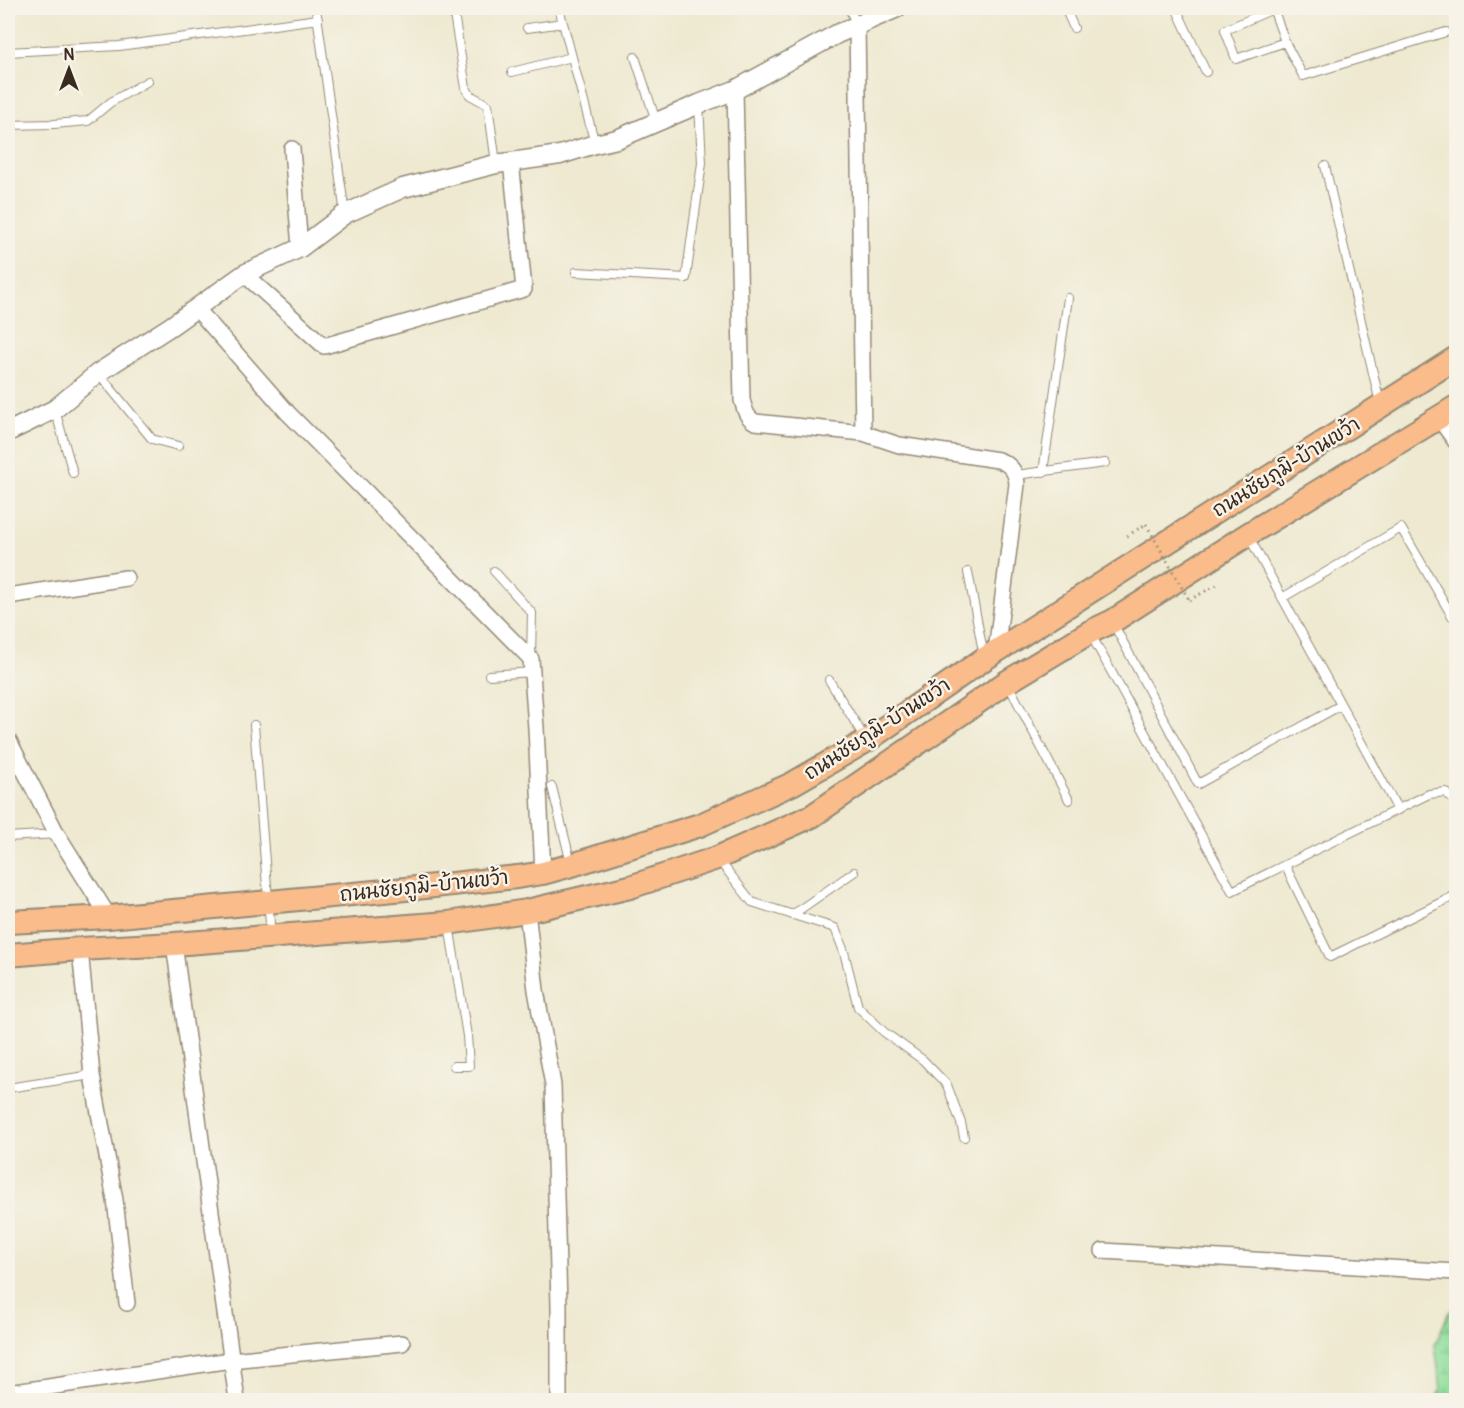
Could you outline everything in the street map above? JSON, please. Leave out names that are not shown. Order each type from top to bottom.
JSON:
[{"type":"main road","name":"ถนนชัยภูมิ-บ้านเขว้า","points":[[8,922],[109,917],[427,887],[543,873],[700,825],[792,784],[866,741],[990,655],[1456,358]]},
{"type":"main road","name":"ถนนชัยภูมิ-บ้านเขว้า","points":[[8,955],[174,945],[448,923],[527,911],[630,887],[717,858],[812,816],[1007,682],[1090,632],[1113,621],[1448,412]]},
{"type":"street","points":[[8,432],[55,409],[98,373],[196,309],[244,274],[300,248],[345,214],[403,188],[503,163],[560,155],[617,139],[735,90],[837,34],[897,8]]},
{"type":"street","points":[[857,25],[863,433]]},
{"type":"street","points":[[735,90],[742,400],[746,413],[755,422],[863,433],[899,445],[998,459],[1006,463],[1016,476],[1017,484],[990,655]]},
{"type":"street","points":[[292,149],[300,248]]},
{"type":"street","points":[[244,274],[324,346],[524,289],[503,163]]},
{"type":"street","points":[[196,309],[288,413],[532,665],[543,873]]},
{"type":"street","points":[[1448,412],[1456,442]]},
{"type":"street","points":[[8,596],[126,578]]},
{"type":"street","points":[[8,740],[57,834],[109,917]]},
{"type":"street","points":[[527,911],[536,990],[553,1085],[560,1306],[560,1401]]},
{"type":"street","points":[[174,945],[237,1401]]},
{"type":"street","points":[[80,949],[92,1075],[115,1200],[127,1303]]},
{"type":"street","points":[[1103,1251],[1456,1272]]},
{"type":"street","points":[[8,1393],[231,1360],[402,1343]]},
{"type":"lane","points":[[316,8],[345,214]]},
{"type":"lane","points":[[453,8],[466,88],[470,95],[488,105],[503,163]]},
{"type":"lane","points":[[559,8],[595,144]]},
{"type":"lane","points":[[849,8],[857,25]]},
{"type":"lane","points":[[1065,8],[1074,28]]},
{"type":"lane","points":[[1176,8],[1206,72]]},
{"type":"lane","points":[[1285,42],[1236,59],[1225,30],[1273,8],[1285,42],[1303,76],[1446,32]]},
{"type":"lane","points":[[8,52],[119,46],[318,19]]},
{"type":"lane","points":[[527,28],[563,23]]},
{"type":"lane","points":[[512,72],[572,57]]},
{"type":"lane","points":[[635,57],[657,122]]},
{"type":"lane","points":[[8,125],[88,121],[111,102],[148,81]]},
{"type":"lane","points":[[576,272],[686,278],[702,163],[699,104]]},
{"type":"lane","points":[[1325,166],[1381,407]]},
{"type":"lane","points":[[1043,472],[1068,298]]},
{"type":"lane","points":[[98,373],[152,439],[178,446]]},
{"type":"lane","points":[[55,409],[73,473]]},
{"type":"lane","points":[[1016,476],[1105,463]]},
{"type":"lane","points":[[1282,598],[1401,528],[1452,616]]},
{"type":"lane","points":[[1248,535],[1398,810]]},
{"type":"lane","points":[[489,675],[532,665],[532,613],[494,571]]},
{"type":"lane","points":[[968,572],[990,655]]},
{"type":"lane","points":[[1113,621],[1198,784],[1341,705]]},
{"type":"lane","points":[[1090,632],[1232,891],[1430,794],[1446,792],[1455,802],[1456,807]]},
{"type":"lane","points":[[829,680],[866,741]]},
{"type":"lane","points":[[1007,682],[1069,800]]},
{"type":"lane","points":[[254,725],[272,937]]},
{"type":"lane","points":[[552,787],[572,865]]},
{"type":"lane","points":[[8,837],[57,834]]},
{"type":"lane","points":[[717,858],[752,902],[835,928],[844,952],[858,1006],[884,1032],[923,1060],[947,1085],[964,1137]]},
{"type":"lane","points":[[1285,865],[1330,957],[1456,895]]},
{"type":"lane","points":[[792,915],[854,872]]},
{"type":"lane","points":[[448,923],[467,1036],[469,1066],[454,1066]]},
{"type":"lane","points":[[8,1088],[92,1075]]},
{"type":"path","points":[[1127,536],[1146,524],[1190,600],[1216,585]]},
{"type":"green space","points":[[1456,1308],[1456,1400],[1435,1400],[1441,1389],[1435,1345],[1449,1312]]}]
